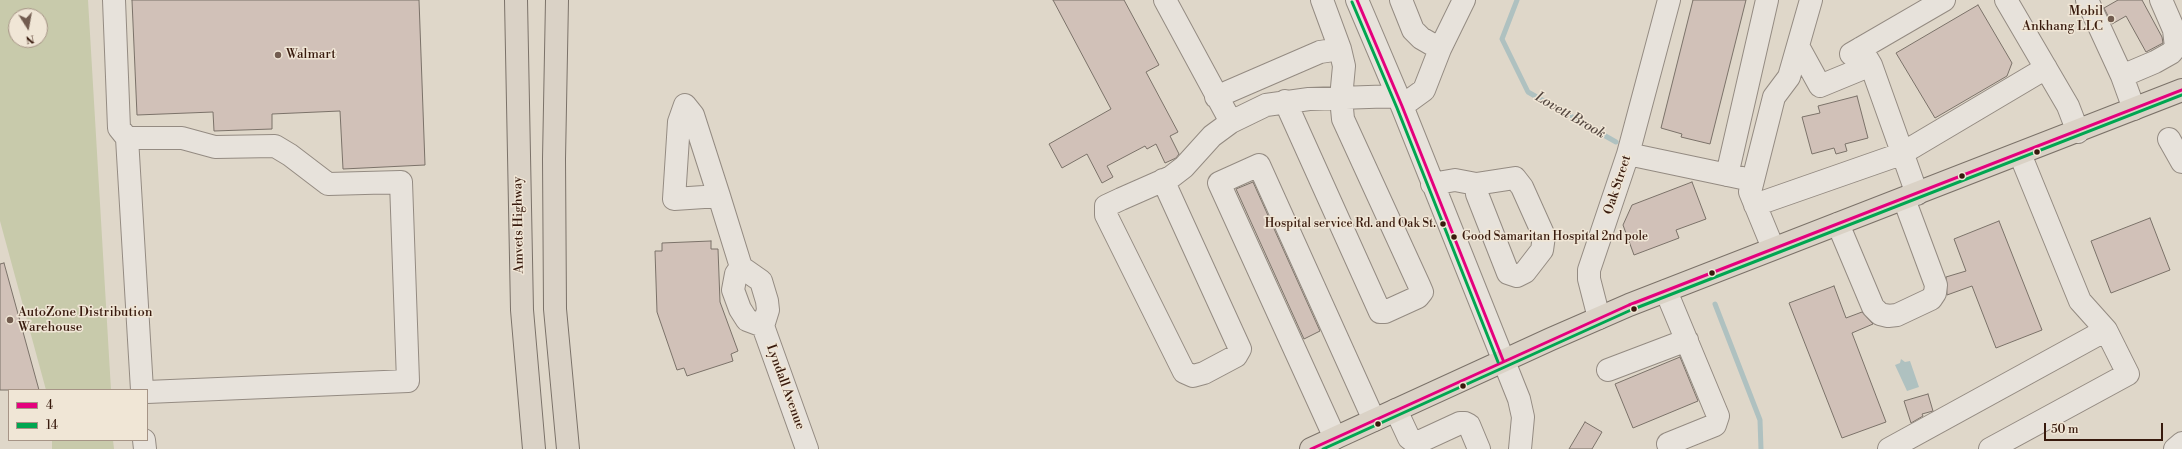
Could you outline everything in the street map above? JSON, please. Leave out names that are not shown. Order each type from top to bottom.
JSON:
[{"type":"main road","name":"Amvets Highway","points":[[516,0],[522,310],[534,449]]},
{"type":"main road","points":[[558,0],[554,159],[555,309],[568,449]]},
{"type":"main road","points":[[1311,449],[1503,360],[1598,318],[1773,248],[2078,132],[2182,90]]},
{"type":"street","points":[[114,0],[119,128],[127,138],[142,389]]},
{"type":"street","points":[[1285,101],[1380,312],[1385,312],[1418,297],[1422,292],[1343,119],[1341,98],[1344,66],[1340,49],[1322,0]]},
{"type":"street","points":[[1357,0],[1400,101],[1522,409],[1523,425],[1520,449]]},
{"type":"street","points":[[1401,0],[1412,30],[1421,38],[1440,49]]},
{"type":"street","points":[[1163,180],[1240,349],[1236,356],[1204,373],[1193,376],[1184,372],[1106,215],[1106,206],[1163,180],[1184,167],[1212,136],[1231,122],[1266,105],[1285,101],[1341,98],[1400,101],[1424,90],[1440,49],[1464,0]]},
{"type":"street","name":"Oak Street","points":[[1598,318],[1589,279],[1589,270],[1628,154],[1669,0]]},
{"type":"street","points":[[1728,175],[1767,0]]},
{"type":"street","points":[[1773,248],[1750,192],[1774,97],[1789,77],[1812,0]]},
{"type":"street","points":[[1798,46],[1820,86],[1914,17],[1944,0]]},
{"type":"street","points":[[2006,0],[2068,106],[2078,132]]},
{"type":"street","points":[[2087,0],[2096,24],[2122,76],[2134,109]]},
{"type":"street","points":[[2122,76],[2155,62],[2171,53],[2176,47],[2174,30],[2161,0]]},
{"type":"street","points":[[1173,3],[1216,97],[1231,122]]},
{"type":"street","points":[[1216,97],[1320,52],[1340,49]]},
{"type":"street","points":[[1838,224],[1873,307],[1880,314],[1888,316],[1897,315],[1931,299],[1935,294],[1936,286],[1901,154],[1861,56]]},
{"type":"street","points":[[1755,205],[1901,154],[2046,68]]},
{"type":"street","points":[[127,138],[182,138],[215,147],[275,146],[290,154],[328,184],[401,182],[408,381],[148,392]]},
{"type":"street","points":[[2169,139],[2182,162]]},
{"type":"street","points":[[1628,154],[1753,180]]},
{"type":"street","points":[[1990,449],[2128,374],[2106,330],[2080,301],[2020,154]]},
{"type":"street","points":[[1335,438],[1219,183],[1259,165],[1374,420]]},
{"type":"street","points":[[1432,184],[1455,180],[1476,184]]},
{"type":"street","points":[[719,196],[741,267],[761,281],[767,300],[768,310],[763,326],[747,320],[740,309],[733,290],[736,274],[741,267]]},
{"type":"street","points":[[1666,291],[1718,416],[1715,425],[1668,444]]},
{"type":"street","name":"Lyndall Avenue","points":[[763,326],[807,449]]},
{"type":"street","points":[[1889,449],[2106,330]]},
{"type":"street","points":[[1608,370],[1687,340]]},
{"type":"street","points":[[1396,410],[1409,438],[1413,441],[1421,441],[1460,423],[1465,423],[1469,426],[1479,449]]},
{"type":"street","points":[[2175,449],[2182,443]]},
{"type":"green space","points":[[0,0],[88,0],[111,389],[46,389],[0,221]]},
{"type":"green space","points":[[52,441],[113,441],[114,449],[52,449]]},
{"type":"shaded area","points":[[1901,359],[1905,362],[1910,361],[1919,387],[1907,391],[1895,365],[1900,363]]},
{"type":"building","name":"Walmart","points":[[132,0],[419,0],[425,165],[343,169],[340,111],[272,114],[272,129],[214,131],[213,112],[137,115]]},
{"type":"building","points":[[1053,0],[1124,0],[1159,65],[1146,72],[1178,132],[1170,136],[1179,154],[1176,158],[1165,163],[1156,144],[1147,149],[1145,146],[1107,166],[1113,177],[1102,183],[1087,154],[1062,168],[1049,144],[1111,109]]},
{"type":"building","points":[[1693,0],[1746,0],[1710,144],[1681,137],[1682,134],[1661,128]]},
{"type":"building","points":[[2118,0],[2142,0],[2162,37],[2163,43],[2146,52],[2126,16],[2112,24],[2104,8]]},
{"type":"building","points":[[1978,5],[2012,63],[2007,76],[1935,118],[1896,53]]},
{"type":"building","points":[[1857,96],[1868,138],[1845,144],[1847,151],[1836,154],[1834,148],[1812,154],[1802,117],[1820,113],[1818,106]]},
{"type":"building","points":[[1253,182],[1320,331],[1304,339],[1236,189]]},
{"type":"building","points":[[1692,182],[1706,219],[1676,230],[1679,238],[1634,255],[1623,225],[1632,205]]},
{"type":"building","points":[[2150,218],[2170,270],[2111,293],[2091,241]]},
{"type":"building","points":[[1999,221],[2042,330],[1996,348],[1972,286],[1947,295],[1946,277],[1966,271],[1954,239]]},
{"type":"building","points":[[711,241],[711,249],[718,249],[720,302],[738,351],[731,354],[733,361],[687,376],[684,368],[677,370],[657,312],[655,251],[662,251],[662,243]]},
{"type":"building","name":"AutoZone Distribution Warehouse","points":[[4,263],[39,389],[0,390],[0,264]]},
{"type":"building","points":[[1834,286],[1846,318],[1862,312],[1873,324],[1852,333],[1886,422],[1842,438],[1789,303]]},
{"type":"building","points":[[1680,357],[1698,401],[1633,428],[1615,384]]},
{"type":"building","points":[[1928,394],[1933,411],[1922,414],[1923,416],[1911,423],[1904,401]]},
{"type":"building","points":[[1585,422],[1602,432],[1592,449],[1569,449]]},
{"type":"waterway","name":"Lovett Brook","points":[[1517,0],[1502,39],[1528,92],[1616,142]]},
{"type":"waterway","name":"Lovett Brook","points":[[1715,304],[1760,420],[1761,449]]},
{"type":"transit line","name":"4","points":[[1357,0],[1402,106],[1503,360]]},
{"type":"transit line","name":"14","points":[[1352,2],[1397,108],[1498,362]]},
{"type":"transit line","name":"4","points":[[1311,449],[1629,305],[2182,90]]},
{"type":"transit line","name":"14","points":[[1323,449],[1631,310],[2182,95]]},
{"type":"place","name":"Mobil Ankhang LLC","points":[[2111,19]]},
{"type":"place","name":"Walmart","points":[[278,55]]},
{"type":"place","name":"Hospital service Rd. and Oak St.","points":[[1443,224]]},
{"type":"place","name":"Good Samaritan Hospital 2nd pole","points":[[1454,237]]},
{"type":"place","name":"AutoZone Distribution Warehouse","points":[[10,320]]}]
